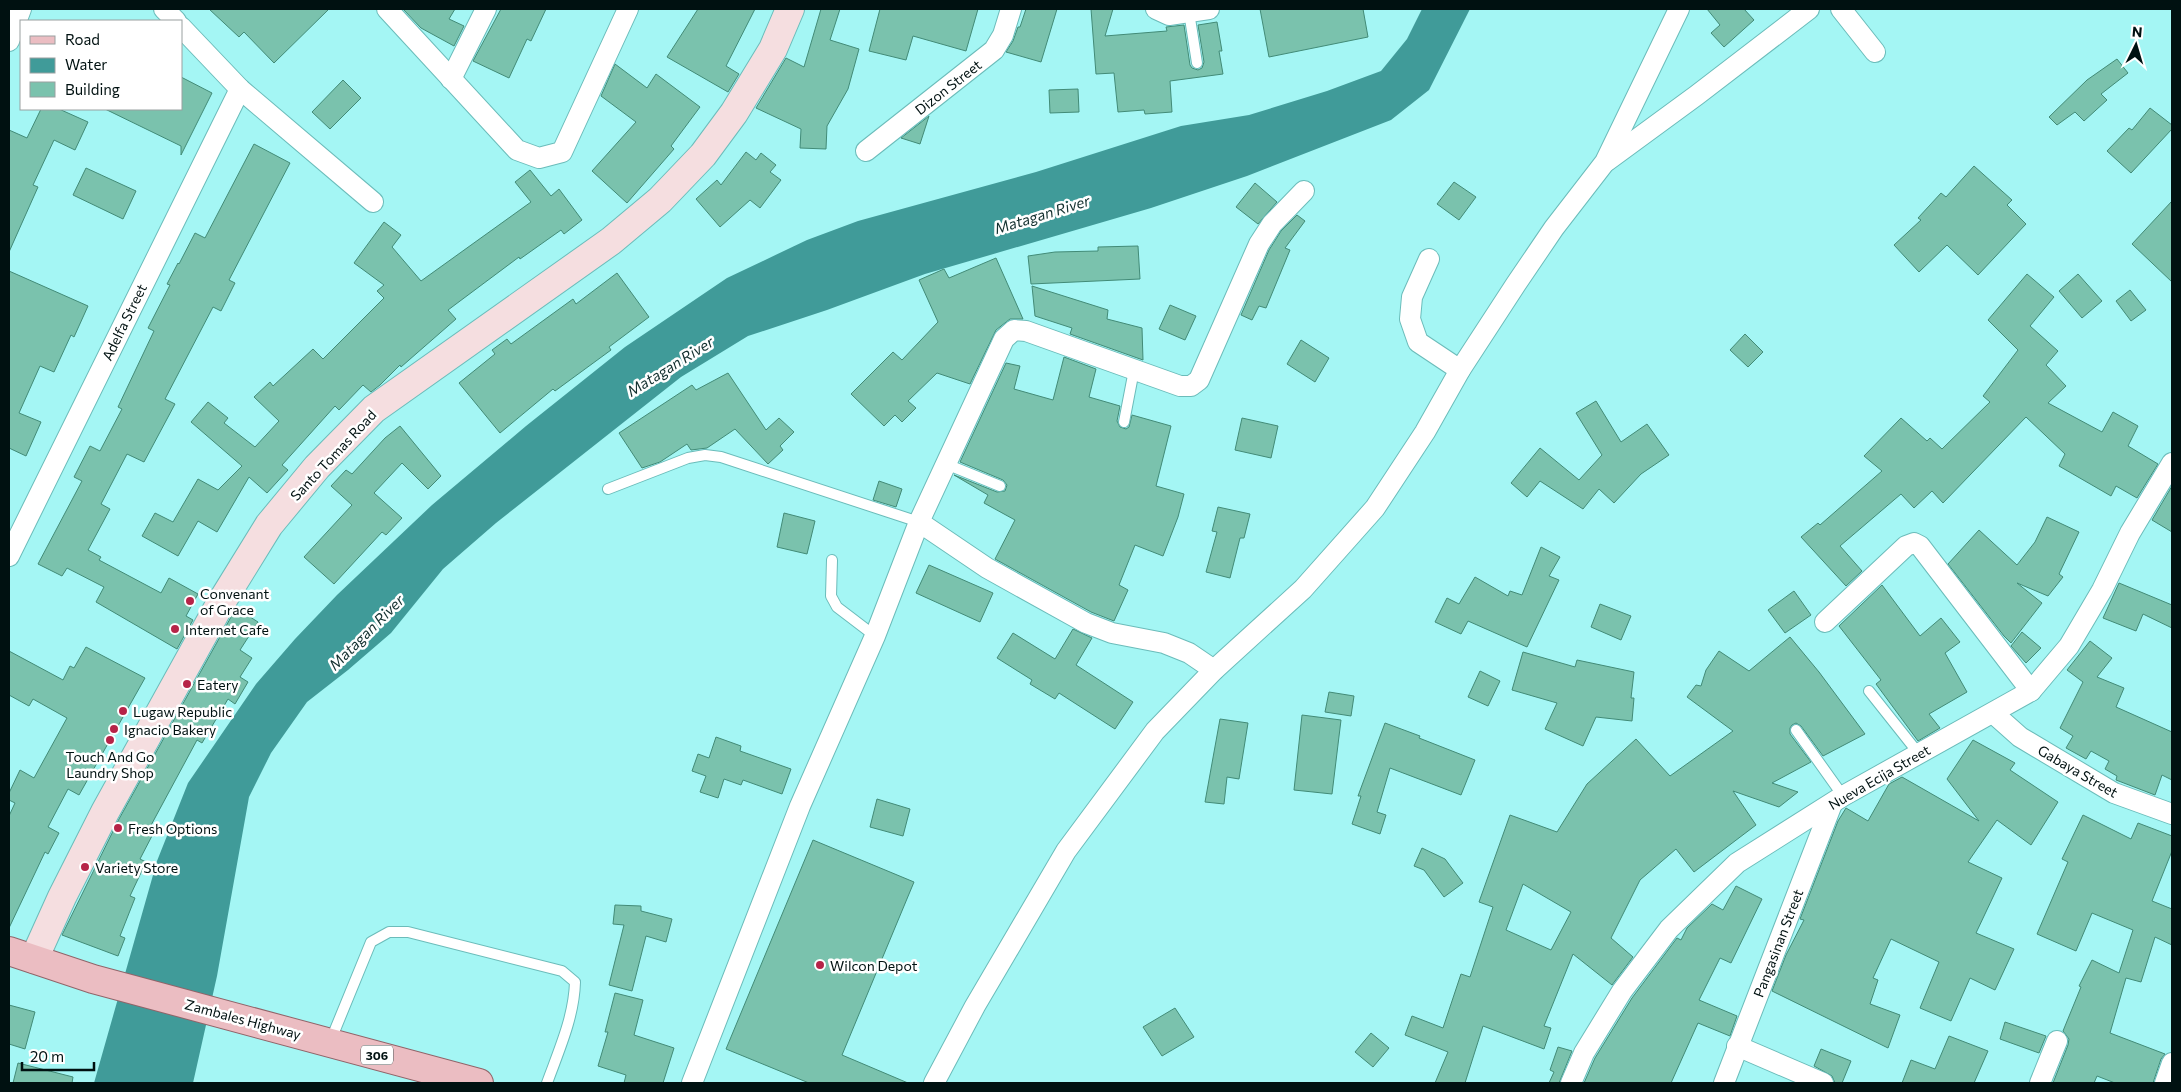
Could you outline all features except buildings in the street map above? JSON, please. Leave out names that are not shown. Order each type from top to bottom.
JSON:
[{"type":"main road","name":"Zambales Highway","points":[[9,951],[93,979],[479,1083]]},
{"type":"street","points":[[9,41],[21,9]]},
{"type":"street","points":[[164,9],[175,20]]},
{"type":"street","points":[[387,9],[516,150],[539,158],[562,152],[628,9]]},
{"type":"street","points":[[451,79],[486,9]]},
{"type":"street","name":"Santo Tomas Road","points":[[34,959],[62,896],[105,812],[220,606],[269,525],[317,467],[374,410],[611,241],[660,200],[703,155],[734,113],[773,49],[790,9]]},
{"type":"street","name":"Dizon Street","points":[[866,151],[994,50],[1004,35],[1011,9]]},
{"type":"street","points":[[1156,9],[1169,15],[1209,9]]},
{"type":"street","points":[[934,1083],[975,1006],[1066,851],[1155,731],[1214,670],[1302,589],[1375,508],[1425,432],[1460,370],[1554,228],[1605,162],[1680,9]]},
{"type":"street","points":[[1605,162],[1697,95],[1809,9]]},
{"type":"street","points":[[1841,9],[1876,52]]},
{"type":"street","points":[[182,28],[240,89],[373,202]]},
{"type":"street","name":"Adelfa Street","points":[[9,556],[240,89]]},
{"type":"street","points":[[692,1083],[800,806],[875,636],[919,522],[1004,339],[1014,330],[1026,331],[1180,386],[1191,386],[1199,380],[1259,244],[1272,224],[1304,191]]},
{"type":"street","points":[[1429,259],[1412,297],[1410,319],[1418,342],[1460,370]]},
{"type":"street","name":"Nueva Ecija Street","points":[[1571,1083],[1584,1053],[1622,991],[1669,929],[1737,863],[1838,800],[2031,691],[2069,646],[2102,590],[2130,533],[2172,463]]},
{"type":"street","points":[[919,522],[987,568],[1086,623],[1112,633],[1164,643],[1189,653],[1214,670]]},
{"type":"street","points":[[1825,622],[1906,546],[1914,543],[1920,546],[1954,589],[2031,691]]},
{"type":"street","name":"Gabaya Street","points":[[1993,713],[2020,737],[2062,764],[2114,793],[2172,814]]},
{"type":"street","name":"Pangasinan Street","points":[[1724,1083],[1737,1046],[1838,800]]},
{"type":"street","points":[[2040,1083],[2057,1041]]},
{"type":"street","points":[[1737,1046],[1823,1083]]},
{"type":"street","points":[[2166,1083],[2172,1063]]},
{"type":"lane","points":[[1189,12],[1197,63]]},
{"type":"lane","points":[[1124,422],[1134,370]]},
{"type":"lane","points":[[608,489],[688,458],[705,454],[919,522]]},
{"type":"lane","points":[[946,464],[1000,486]]},
{"type":"lane","points":[[832,560],[831,596],[837,607],[875,636]]},
{"type":"lane","points":[[1869,691],[1919,754]]},
{"type":"lane","points":[[1796,730],[1838,800]]},
{"type":"lane","points":[[330,1042],[370,942],[389,932],[408,932],[562,971],[576,982],[575,998],[570,1019],[547,1083]]},
{"type":"water","name":"Matagan River","points":[[1422,9],[1470,9],[1429,90],[1391,120],[1247,176],[1151,208],[925,274],[827,310],[748,336],[681,377],[496,523],[443,569],[391,633],[307,702],[271,753],[249,797],[217,976],[193,1083],[94,1083],[157,861],[188,783],[256,684],[295,639],[337,595],[432,505],[526,426],[625,347],[727,278],[807,240],[858,221],[1036,172],[1181,126],[1249,115],[1327,91],[1381,71],[1407,39]]},
{"type":"place","name":"Convenant of Grace","points":[[190,601]]},
{"type":"place","name":"Internet Cafe","points":[[175,629]]},
{"type":"place","name":"Eatery","points":[[187,684]]},
{"type":"place","name":"Lugaw Republic","points":[[123,711]]},
{"type":"place","name":"Ignacio Bakery","points":[[114,729]]},
{"type":"place","name":"Touch And Go Laundry Shop","points":[[110,740]]},
{"type":"place","name":"Fresh Options","points":[[118,828]]},
{"type":"place","name":"Variety Store","points":[[85,867]]},
{"type":"place","name":"Wilcon Depot","points":[[820,965]]}]
